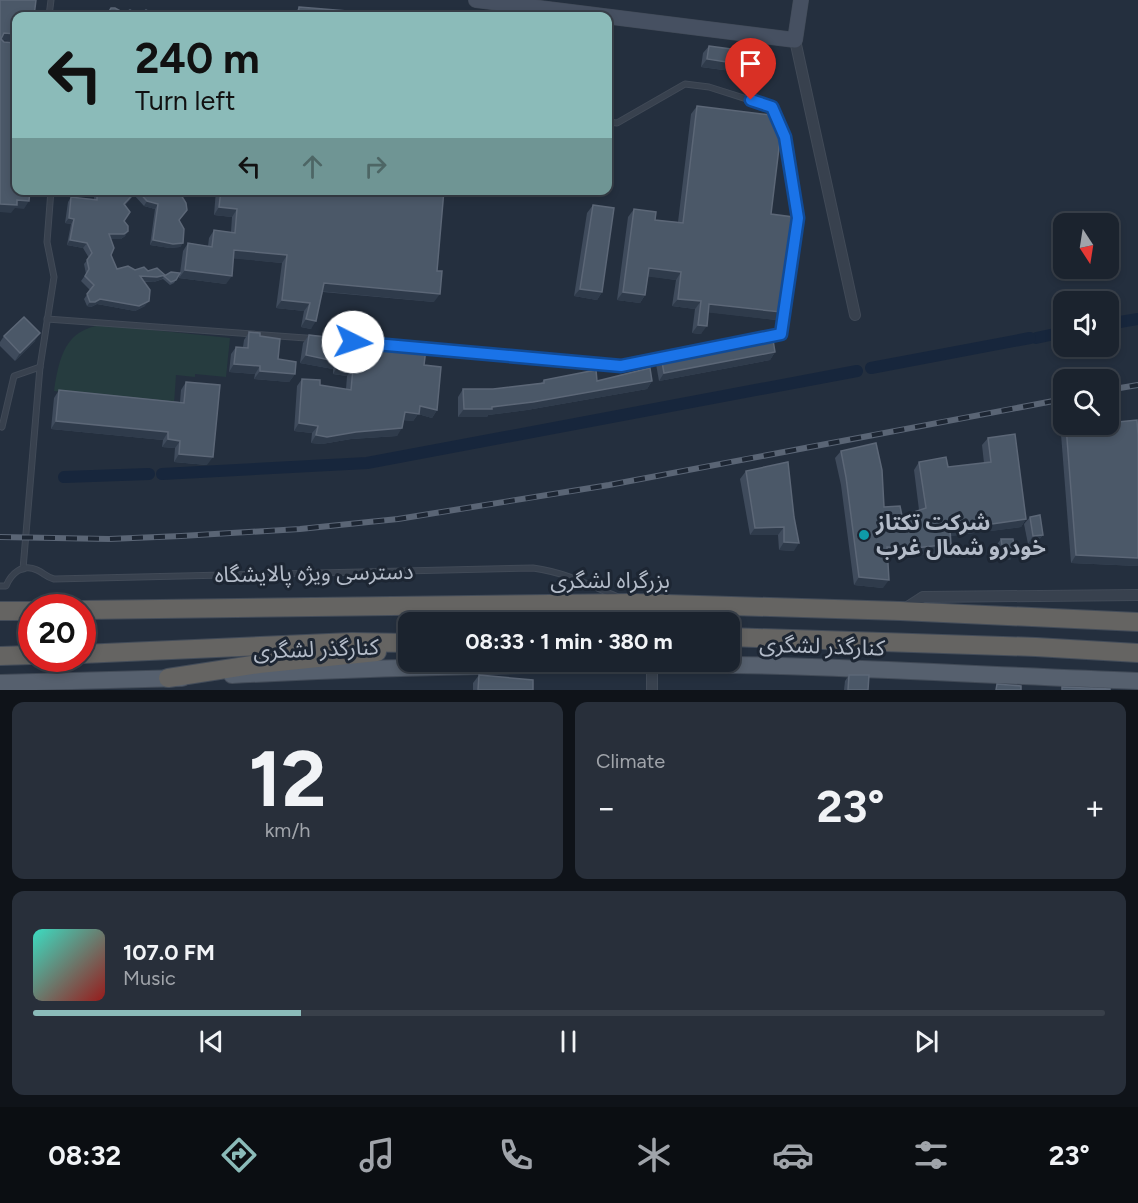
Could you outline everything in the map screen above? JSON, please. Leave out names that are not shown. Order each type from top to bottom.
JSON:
[{"type":"highway","name":"بزرگراه لشگری","points":[[96,610],[634,603],[900,611],[1138,622]]},
{"type":"highway","points":[[0,611],[18,611]]},
{"type":"highway","points":[[740,637],[1036,647],[1138,653]]},
{"type":"highway","points":[[96,653],[352,642],[398,643]]},
{"type":"highway","points":[[168,678],[259,664],[398,649]]},
{"type":"highway","points":[[0,656],[18,655]]},
{"type":"main road","points":[[476,0],[572,12]]},
{"type":"main road","points":[[612,17],[795,40],[801,0]]},
{"type":"main road","name":"کنارگذر لشگری","points":[[740,666],[1138,681]]},
{"type":"main road","name":"کنارگذر لشگری","points":[[0,683],[398,669]]},
{"type":"street","points":[[795,40],[855,315]]},
{"type":"street","points":[[900,611],[923,597],[1138,595]]},
{"type":"street","points":[[652,672],[652,690]]},
{"type":"lane","points":[[612,122],[616,123],[685,84],[709,87],[772,107],[785,137],[798,218],[781,334],[759,338]]},
{"type":"lane","points":[[0,586],[6,586],[12,574],[23,569],[40,367],[54,277],[47,242],[51,195]]},
{"type":"lane","points":[[47,319],[377,344]]},
{"type":"lane","points":[[389,345],[621,366],[678,354]]},
{"type":"lane","points":[[0,426],[2,427],[14,376],[40,367]]},
{"type":"lane","name":"دسترسی ویژه پالایشگاه","points":[[23,569],[35,569],[46,577],[54,579],[533,568],[555,571],[634,603]]},
{"type":"green space","points":[[104,325],[230,338],[226,377],[176,375],[174,404],[54,391],[58,367],[72,338],[91,327]]},
{"type":"building","points":[[0,0],[36,0],[34,12],[12,12],[12,34],[4,33],[1,39],[4,42],[12,43],[12,195],[30,195],[29,201],[17,200],[17,205],[0,204]]},
{"type":"building","points":[[299,7],[360,12],[298,12]]},
{"type":"building","points":[[111,8],[115,8],[122,12],[109,12]]},
{"type":"building","points":[[709,46],[753,52],[751,66],[707,59]]},
{"type":"building","points":[[697,106],[779,116],[782,123],[771,214],[793,217],[781,312],[709,304],[707,326],[698,325],[701,301],[678,299],[681,272],[649,268],[645,295],[623,292],[634,209],[656,212],[655,220],[683,223]]},
{"type":"building","points":[[97,195],[132,195],[124,204],[130,212],[124,221],[128,226],[128,231],[124,234],[109,234],[114,248],[111,255],[117,269],[128,266],[135,270],[144,267],[148,271],[157,268],[165,275],[140,276],[150,290],[149,301],[139,306],[100,299],[90,302],[87,294],[94,285],[85,276],[89,269],[87,260],[92,253],[87,243],[70,240],[74,219],[69,218],[71,197],[97,200]]},
{"type":"building","points":[[142,195],[181,195],[187,210],[179,220],[184,229],[183,243],[173,244],[153,240],[158,204],[147,201]]},
{"type":"building","points":[[220,195],[444,195],[437,271],[442,271],[440,294],[324,283],[316,321],[306,319],[310,303],[282,300],[287,255],[234,250],[232,276],[185,270],[188,243],[212,247],[214,230],[235,233],[237,209],[219,207]]},
{"type":"building","points":[[593,205],[614,208],[602,292],[580,289]]},
{"type":"building","points":[[171,272],[180,273],[176,280],[171,282],[164,276]]},
{"type":"building","points":[[24,317],[40,333],[20,353],[4,336]]},
{"type":"building","points":[[249,332],[280,339],[278,359],[296,362],[295,374],[260,371],[260,366],[234,364],[236,347],[248,348]]},
{"type":"building","points":[[772,334],[775,352],[664,373],[661,356]]},
{"type":"building","points":[[309,335],[325,337],[324,341],[370,348],[371,341],[426,349],[424,365],[441,367],[437,410],[420,406],[419,414],[405,412],[402,428],[327,437],[316,435],[318,426],[299,423],[302,379],[320,380],[320,385],[351,390],[353,368],[338,366],[339,362],[306,355]]},
{"type":"building","points":[[650,368],[652,381],[492,407],[492,409],[464,409],[463,389],[493,389],[544,383],[544,380],[596,370],[597,381]]},
{"type":"building","points":[[186,382],[220,385],[213,457],[179,454],[180,441],[168,439],[168,432],[56,421],[59,390],[184,403]]},
{"type":"building","points":[[1137,420],[1138,558],[1076,555],[1067,435],[1119,435],[1119,422]]},
{"type":"building","points":[[1015,434],[1026,519],[950,530],[951,544],[915,548],[887,547],[889,580],[859,577],[841,451],[876,443],[882,470],[884,507],[900,506],[902,516],[926,508],[919,462],[946,457],[948,467],[991,462],[988,438]]},
{"type":"building","points":[[788,462],[799,543],[784,542],[784,527],[755,528],[746,471]]},
{"type":"building","points":[[1040,515],[1043,535],[1033,536],[1030,517]]},
{"type":"building","points":[[1001,539],[1013,539],[1015,552],[1003,552]]},
{"type":"building","points":[[479,675],[533,680],[533,690],[478,690]]},
{"type":"building","points":[[849,675],[869,675],[868,690],[848,690]]},
{"type":"building","points":[[997,684],[1021,686],[1021,690],[996,690]]},
{"type":"building","points":[[1062,687],[1110,689],[1110,690],[1062,690]]},
{"type":"waterway","points":[[1119,322],[1138,319]]},
{"type":"waterway","points":[[1036,338],[1053,334]]},
{"type":"waterway","points":[[871,368],[1030,338]]},
{"type":"waterway","points":[[162,474],[367,463],[857,371]]},
{"type":"waterway","points":[[64,477],[149,474]]},
{"type":"railway","points":[[1119,388],[1138,385]]},
{"type":"railway","points":[[0,537],[109,539],[181,536],[300,529],[398,519],[609,485],[1053,401]]},
{"type":"place","name":"شرکت تکتاز خودرو شمال غرب","points":[[864,535]]},
{"type":"route","points":[[353,342],[621,366],[781,334],[798,218],[785,137],[772,107],[751,100]]}]
